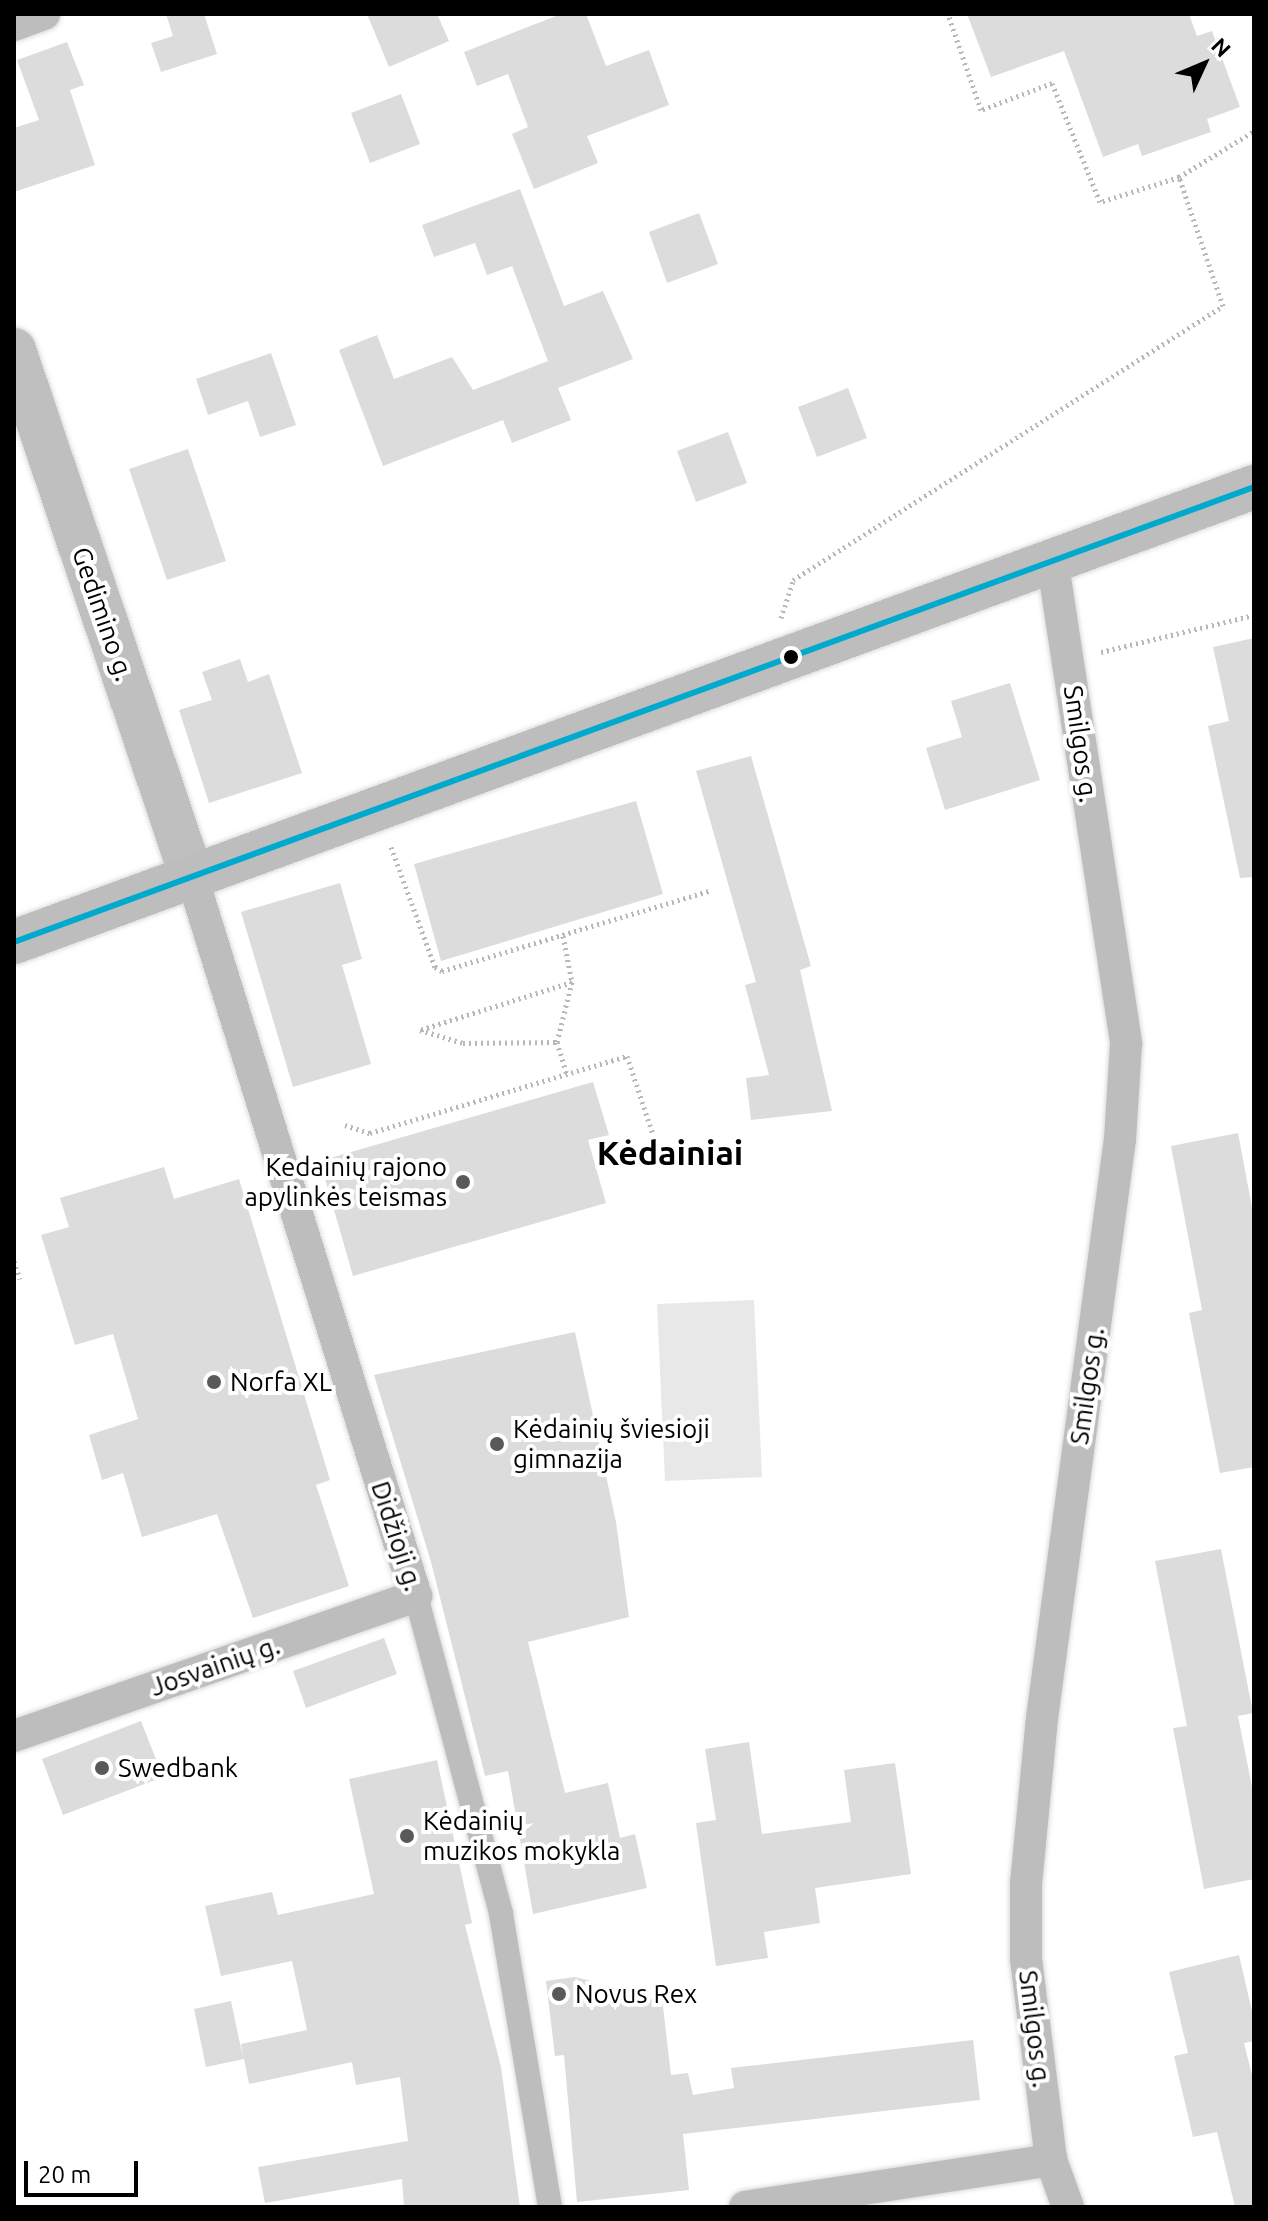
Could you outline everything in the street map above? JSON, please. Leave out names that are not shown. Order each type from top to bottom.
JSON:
[{"type":"main road","name":"Gedimino g.","points":[[14,350],[192,877]]},
{"type":"main road","points":[[14,942],[766,665],[1053,565],[1254,487]]},
{"type":"street","points":[[14,25],[44,14]]},
{"type":"street","name":"Smilgos g.","points":[[1053,565],[1126,1044],[1120,1139],[1042,1718],[1026,1884],[1026,1959],[1051,2160],[1068,2207]]},
{"type":"street","name":"Didžioji g.","points":[[192,877],[416,1596],[501,1914],[550,2207]]},
{"type":"street","name":"Josvainių g.","points":[[14,1736],[416,1596]]},
{"type":"street","points":[[745,2207],[1051,2160]]},
{"type":"path","points":[[948,14],[981,110],[1052,83],[1100,202],[1179,177],[1254,131]]},
{"type":"path","points":[[766,665],[793,580],[1223,306],[1179,177]]},
{"type":"path","points":[[1069,660],[1254,615]]},
{"type":"path","points":[[378,810],[435,967],[442,971],[709,891]]},
{"type":"path","points":[[563,936],[572,982],[557,1042],[567,1074]]},
{"type":"path","points":[[557,1042],[463,1043],[420,1030],[572,982]]},
{"type":"path","points":[[345,1125],[370,1133],[627,1056],[658,1150]]},
{"type":"path","points":[[14,1261],[20,1279]]},
{"type":"shaded area","points":[[754,1300],[762,1477],[665,1481],[657,1304]]},
{"type":"building","points":[[166,14],[204,14],[217,54],[161,72],[151,43],[173,36]]},
{"type":"building","points":[[367,14],[437,14],[449,41],[389,67]]},
{"type":"building","points":[[561,14],[586,14],[606,66],[649,50],[669,105],[587,136],[598,163],[534,189],[512,134],[528,127],[508,74],[477,86],[464,52]]},
{"type":"building","points":[[967,14],[1189,14],[1197,36],[1212,31],[1240,107],[1207,119],[1211,132],[1142,156],[1138,144],[1103,157],[1064,51],[991,77]]},
{"type":"building","points":[[67,42],[84,85],[70,90],[95,165],[14,192],[14,128],[39,120],[17,60]]},
{"type":"building","points":[[401,94],[420,144],[370,163],[351,113]]},
{"type":"building","points":[[520,189],[564,306],[603,291],[633,359],[558,388],[571,420],[512,443],[503,420],[383,466],[339,350],[377,335],[394,379],[452,357],[473,390],[548,361],[512,266],[487,275],[475,243],[434,257],[422,225]]},
{"type":"building","points":[[699,213],[718,264],[667,283],[649,232]]},
{"type":"building","points":[[271,353],[296,425],[260,437],[248,401],[208,415],[196,379]]},
{"type":"building","points":[[848,388],[867,438],[817,457],[798,407]]},
{"type":"building","points":[[728,432],[747,483],[696,502],[677,451]]},
{"type":"building","points":[[188,449],[226,561],[167,580],[129,469]]},
{"type":"building","points":[[1254,638],[1254,877],[1240,878],[1208,726],[1229,721],[1213,647]]},
{"type":"building","points":[[240,659],[248,682],[269,674],[302,773],[209,803],[179,710],[212,700],[202,672]]},
{"type":"building","points":[[1010,683],[1040,780],[945,810],[926,748],[962,737],[951,701]]},
{"type":"building","points":[[751,756],[811,966],[800,970],[832,1111],[751,1120],[746,1078],[769,1075],[745,985],[756,982],[696,771]]},
{"type":"building","points":[[636,801],[663,894],[441,961],[414,864]]},
{"type":"building","points":[[340,883],[362,959],[342,965],[371,1064],[293,1087],[241,912]]},
{"type":"building","name":"Kedainių rajono apylinkės teismas","points":[[593,1082],[609,1135],[588,1140],[606,1203],[353,1276],[320,1161]]},
{"type":"building","points":[[1238,1133],[1254,1218],[1254,1467],[1220,1473],[1189,1313],[1202,1310],[1171,1146]]},
{"type":"building","name":"Norfa XL","points":[[164,1167],[174,1199],[239,1179],[330,1480],[316,1485],[349,1586],[253,1618],[217,1514],[142,1537],[123,1473],[102,1480],[89,1435],[138,1419],[113,1334],[75,1345],[41,1235],[69,1227],[60,1198]]},
{"type":"building","points":[[575,1332],[616,1522],[629,1617],[528,1642],[565,1793],[608,1783],[620,1838],[635,1834],[647,1888],[533,1914],[508,1771],[485,1776],[431,1562],[374,1375]]},
{"type":"building","points":[[1221,1549],[1253,1713],[1238,1716],[1254,1797],[1254,1879],[1204,1889],[1173,1728],[1187,1726],[1155,1561]]},
{"type":"building","points":[[384,1638],[397,1674],[306,1708],[293,1671]]},
{"type":"building","name":"Swedbank","points":[[141,1721],[163,1777],[63,1815],[42,1759]]},
{"type":"building","points":[[749,1742],[762,1834],[851,1822],[844,1770],[895,1763],[911,1874],[815,1888],[820,1923],[764,1932],[768,1958],[716,1966],[696,1823],[716,1820],[705,1749]]},
{"type":"building","points":[[437,1760],[472,1923],[465,1925],[501,2067],[520,2207],[404,2207],[402,2179],[265,2203],[258,2167],[408,2141],[400,2077],[356,2085],[352,2062],[249,2084],[244,2059],[206,2067],[194,2009],[231,2001],[243,2058],[241,2044],[307,2030],[292,1961],[221,1976],[205,1906],[272,1892],[278,1915],[374,1894],[349,1779]]},
{"type":"building","points":[[1239,1955],[1254,2020],[1254,2041],[1244,2043],[1254,2083],[1254,2207],[1235,2207],[1217,2132],[1193,2137],[1174,2056],[1188,2053],[1169,1972]]},
{"type":"building","points":[[575,1977],[595,1982],[598,2005],[662,1998],[671,2075],[688,2073],[693,2095],[734,2088],[731,2068],[973,2040],[980,2100],[683,2134],[689,2190],[577,2202],[564,2055],[555,2056],[546,1981]]},
{"type":"transit line","points":[[14,942],[1254,487]]},
{"type":"place","name":"Kedainių rajono apylinkės teismas","points":[[463,1182]]},
{"type":"place","name":"Norfa XL","points":[[214,1382]]},
{"type":"place","name":"Kėdainių šviesioji gimnazija","points":[[497,1444]]},
{"type":"place","name":"Swedbank","points":[[102,1768]]},
{"type":"place","name":"Kėdainių muzikos mokykla","points":[[407,1836]]},
{"type":"place","name":"Novus Rex","points":[[559,1994]]},
{"type":"district","name":"Kėdainiai","points":[[670,1153]]}]
